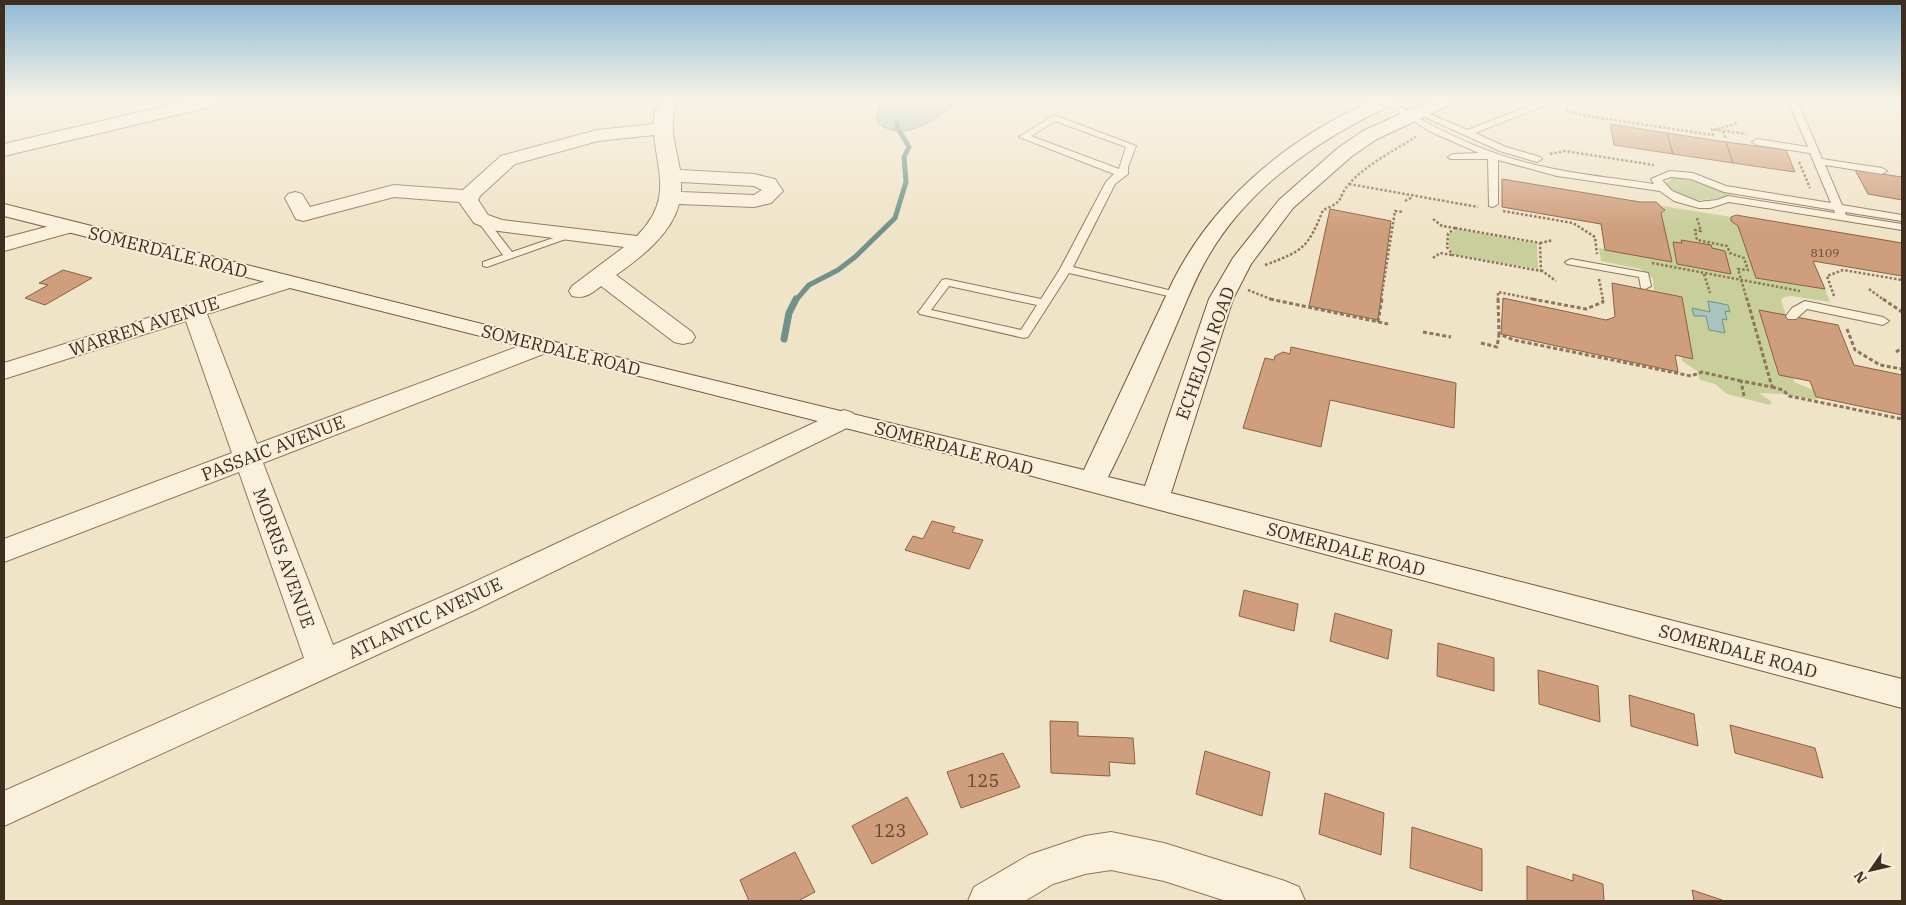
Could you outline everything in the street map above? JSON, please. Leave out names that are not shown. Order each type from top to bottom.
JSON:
[{"type":"street","points":[[4,150],[31,142]]},
{"type":"street","points":[[574,142],[508,160],[477,186],[469,197],[468,200],[473,210],[481,219],[498,226],[569,236],[641,243]]},
{"type":"street","points":[[580,291],[641,243],[661,218],[670,198],[671,176],[665,142]]},
{"type":"street","name":"ECHELON ROAD","points":[[1091,483],[1178,295],[1204,246],[1221,221],[1245,196],[1311,142]]},
{"type":"street","name":"ECHELON ROAD","points":[[1155,499],[1221,299],[1241,263],[1286,204],[1345,152],[1359,142]]},
{"type":"street","points":[[670,198],[754,201],[764,199],[773,191],[768,183],[754,180],[671,176]]},
{"type":"street","points":[[295,198],[303,215],[394,191],[469,197]]},
{"type":"street","name":"SOMERDALE ROAD","points":[[4,210],[542,346],[844,419],[1902,694]]},
{"type":"street","points":[[4,245],[69,227]]},
{"type":"street","points":[[601,275],[683,337]]},
{"type":"street","name":"WARREN AVENUE","points":[[4,371],[285,282]]},
{"type":"street","name":"MORRIS AVENUE","points":[[194,310],[323,664]]},
{"type":"street","name":"PASSAIC AVENUE","points":[[4,550],[542,346]]},
{"type":"street","name":"ATLANTIC AVENUE","points":[[4,809],[466,600],[844,419]]},
{"type":"street","points":[[988,901],[1043,868],[1085,855],[1111,851],[1164,862],[1285,901]]},
{"type":"lane","points":[[1038,142],[1122,174]]},
{"type":"lane","points":[[1043,303],[946,282],[924,312],[1024,334],[1066,268],[1111,182],[1122,174],[1131,146],[1123,142]]},
{"type":"lane","points":[[1465,142],[1493,156],[1526,166],[1658,184],[1670,174],[1693,176],[1724,189],[1902,218]]},
{"type":"lane","points":[[1488,142],[1535,159],[1658,184],[1678,199],[1703,205],[1723,203],[1728,200],[1902,228]]},
{"type":"lane","points":[[1771,142],[1814,151]]},
{"type":"lane","points":[[1810,142],[1843,218]]},
{"type":"lane","points":[[1453,157],[1493,156]]},
{"type":"lane","points":[[1493,156],[1493,204]]},
{"type":"lane","points":[[1818,161],[1882,171]]},
{"type":"lane","points":[[481,219],[509,256]]},
{"type":"lane","points":[[486,264],[569,236]]},
{"type":"lane","points":[[1571,262],[1644,275],[1645,286]]},
{"type":"lane","points":[[1066,268],[1178,295]]},
{"type":"lane","points":[[1792,316],[1796,310],[1805,305],[1883,321]]},
{"type":"path","points":[[1264,265],[1297,254],[1306,247],[1323,210],[1338,204],[1349,184],[1360,176],[1381,142]]},
{"type":"path","points":[[1796,154],[1800,167],[1814,194]]},
{"type":"path","points":[[1404,201],[1413,196]]},
{"type":"path","points":[[1694,210],[1701,231],[1695,230],[1698,240],[1728,246],[1730,253],[1744,258],[1748,270],[1738,269],[1772,387]]},
{"type":"path","points":[[1378,322],[1395,211],[1402,212]]},
{"type":"path","points":[[1433,219],[1442,226],[1540,243],[1553,240]]},
{"type":"path","points":[[1453,255],[1447,247],[1448,234],[1454,231],[1455,228]]},
{"type":"path","points":[[1540,243],[1541,270]]},
{"type":"path","points":[[1432,258],[1440,253],[1541,270],[1556,281]]},
{"type":"path","points":[[1598,260],[1597,257],[1604,258]]},
{"type":"path","points":[[1648,262],[1802,291]]},
{"type":"path","points":[[1828,298],[1835,299],[1827,276],[1843,270],[1902,280]]},
{"type":"path","points":[[1481,343],[1497,347],[1499,334],[1498,292],[1586,309],[1603,302],[1598,273]]},
{"type":"path","points":[[1704,274],[1710,293]]},
{"type":"path","points":[[1247,284],[1246,289],[1254,294],[1276,301],[1388,324]]},
{"type":"path","points":[[1869,289],[1902,312]]},
{"type":"path","points":[[1845,324],[1855,350],[1880,365],[1902,369]]},
{"type":"path","points":[[1423,332],[1451,337]]},
{"type":"path","points":[[1499,334],[1514,340],[1691,376],[1702,372],[1783,390],[1789,396],[1902,419]]},
{"type":"path","points":[[1896,352],[1902,348]]},
{"type":"path","points":[[1741,381],[1744,396]]},
{"type":"green space","points":[[1672,178],[1699,181],[1733,196],[1705,200],[1688,199],[1679,196],[1665,184]]},
{"type":"green space","points":[[1663,206],[1731,217],[1732,221],[1738,226],[1756,277],[1825,289],[1830,302],[1791,296],[1784,297],[1781,300],[1786,315],[1794,382],[1813,390],[1817,400],[1782,394],[1759,393],[1772,402],[1770,405],[1727,394],[1715,384],[1700,380],[1697,371],[1682,361],[1682,357],[1693,359],[1682,297],[1654,291],[1653,278],[1640,269],[1601,261],[1599,248],[1672,262],[1661,213],[1665,210]]},
{"type":"green space","points":[[1458,229],[1537,244],[1538,269],[1455,255],[1449,247],[1449,234]]},
{"type":"water","points":[[1708,301],[1728,305],[1730,312],[1725,311],[1727,320],[1722,319],[1725,333],[1709,330],[1706,316],[1694,316],[1692,308],[1710,312]]},
{"type":"building","points":[[1613,142],[1670,142],[1673,154],[1614,145]]},
{"type":"building","points":[[1670,142],[1726,142],[1733,163],[1673,154]]},
{"type":"building","points":[[1726,142],[1786,150],[1795,172],[1733,163]]},
{"type":"building","points":[[1855,170],[1902,177],[1902,200],[1868,194]]},
{"type":"building","points":[[1502,179],[1640,202],[1656,202],[1665,210],[1661,213],[1672,262],[1605,250],[1601,224],[1502,207]]},
{"type":"building","points":[[1330,209],[1391,221],[1378,320],[1309,306]]},
{"type":"building","points":[[1736,215],[1902,243],[1902,276],[1813,261],[1825,289],[1756,278],[1738,226],[1731,221],[1731,217]]},
{"type":"building","points":[[1681,240],[1711,245],[1712,248],[1725,251],[1731,274],[1677,264],[1673,242],[1682,243]]},
{"type":"building","points":[[63,270],[92,278],[45,305],[25,298],[48,285],[39,283]]},
{"type":"building","points":[[1612,283],[1682,297],[1693,359],[1675,355],[1678,372],[1501,334],[1503,298],[1606,320],[1615,317]]},
{"type":"building","points":[[1759,310],[1838,325],[1854,365],[1902,375],[1902,415],[1816,397],[1810,381],[1779,375]]},
{"type":"building","points":[[1291,347],[1456,383],[1454,428],[1330,400],[1321,447],[1243,428],[1265,358],[1274,360],[1275,356],[1283,352],[1290,354]]},
{"type":"building","points":[[932,521],[955,527],[952,532],[983,540],[969,569],[905,550],[913,536],[923,539]]},
{"type":"building","points":[[1244,590],[1298,604],[1294,631],[1239,616]]},
{"type":"building","points":[[1335,613],[1392,630],[1388,659],[1330,641]]},
{"type":"building","points":[[1438,643],[1494,658],[1494,691],[1437,676]]},
{"type":"building","points":[[1538,670],[1598,686],[1600,722],[1539,704]]},
{"type":"building","points":[[1629,695],[1694,714],[1698,746],[1631,726]]},
{"type":"building","points":[[1050,721],[1078,722],[1078,736],[1133,738],[1135,764],[1109,762],[1110,776],[1051,773]]},
{"type":"building","points":[[1730,725],[1815,748],[1823,778],[1735,753]]},
{"type":"building","points":[[1205,751],[1270,772],[1262,816],[1196,794]]},
{"type":"building","points":[[1003,753],[1020,787],[961,808],[947,772]]},
{"type":"building","points":[[1325,793],[1384,813],[1381,855],[1319,834]]},
{"type":"building","points":[[907,797],[928,834],[872,864],[852,826]]},
{"type":"building","points":[[1412,827],[1482,849],[1482,891],[1410,868]]},
{"type":"building","points":[[795,852],[815,892],[798,901],[749,901],[740,880]]},
{"type":"building","points":[[1527,866],[1573,881],[1573,874],[1603,884],[1604,901],[1527,901]]},
{"type":"building","points":[[1692,890],[1722,900],[1723,901],[1694,901]]},
{"type":"waterway","points":[[796,300],[809,285],[838,270],[855,257],[895,218],[906,182],[904,157],[909,147],[906,142]]},
{"type":"waterway","points":[[784,339],[789,313],[796,299]]}]
